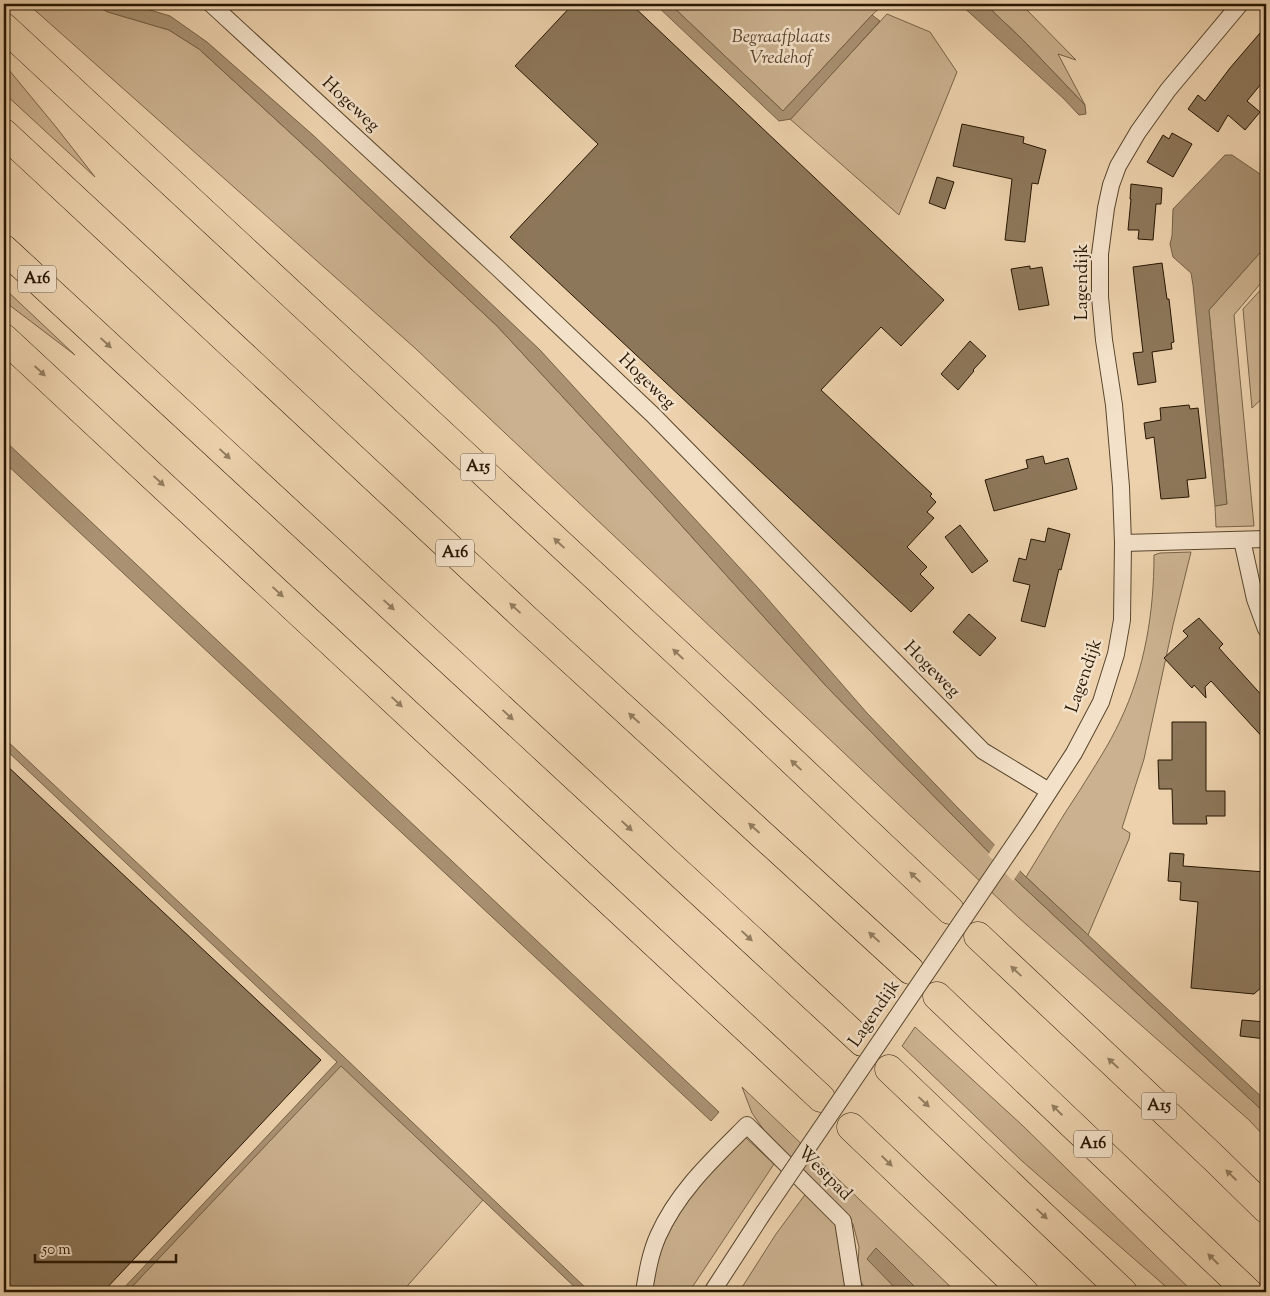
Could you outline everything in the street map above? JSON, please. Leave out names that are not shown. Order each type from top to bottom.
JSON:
[{"type":"highway","name":"A15","points":[[4,27],[704,678],[950,910]]},
{"type":"highway","name":"A16","points":[[4,133],[524,617],[910,970]]},
{"type":"highway","name":"A16","points":[[4,248],[862,1042]]},
{"type":"highway","points":[[4,338],[821,1098]]},
{"type":"highway","name":"A15","points":[[978,936],[1266,1209]]},
{"type":"highway","name":"A16","points":[[937,996],[1248,1292]]},
{"type":"highway","points":[[889,1069],[1123,1292]]},
{"type":"highway","points":[[852,1127],[1024,1292]]},
{"type":"street","name":"Hogeweg","points":[[211,4],[507,276],[653,415],[983,751],[1049,791]]},
{"type":"street","name":"Lagendijk","points":[[712,1292],[764,1212],[1028,824],[1074,753],[1101,702],[1116,654],[1122,620],[1124,543],[1114,405],[1104,340],[1100,297],[1100,254],[1106,208],[1111,185],[1118,166],[1138,132],[1168,90],[1240,4]]},
{"type":"street","points":[[1124,543],[1266,539]]},
{"type":"street","points":[[1242,540],[1255,599],[1266,629]]},
{"type":"street","name":"Westpad","points":[[644,1292],[649,1264],[658,1237],[671,1210],[699,1173],[747,1125],[843,1221],[854,1292]]},
{"type":"green space","points":[[28,4],[92,4],[108,12],[169,30],[199,49],[497,326],[663,505],[827,687],[1015,879],[1266,1114],[1266,1138],[1249,1120],[1019,918],[416,349]]},
{"type":"green space","name":"Begraafplaats Vredehof","points":[[670,4],[884,4],[783,111]]},
{"type":"green space","points":[[985,4],[1021,4],[1076,60],[1058,54],[1085,105],[1022,39]]},
{"type":"green space","points":[[887,14],[930,32],[957,72],[899,215],[790,119]]},
{"type":"green space","points":[[4,64],[56,127],[95,177],[4,93]]},
{"type":"green space","points":[[1266,246],[1266,277],[1234,315],[1254,526],[1216,527],[1215,506],[1227,504],[1209,310]]},
{"type":"green space","points":[[1266,284],[1266,395],[1252,408],[1243,309]]},
{"type":"green space","points":[[4,288],[75,355],[4,301]]},
{"type":"green space","points":[[1191,552],[1144,759],[1122,828],[1130,833],[1129,839],[1088,935],[1026,877],[1116,730],[1129,701],[1142,661],[1150,619],[1154,555],[1160,553]]},
{"type":"green space","points":[[915,1027],[1022,1125],[1193,1292],[1172,1292],[1022,1161],[902,1046]]},
{"type":"green space","points":[[341,1065],[483,1200],[402,1292],[127,1292]]},
{"type":"green space","points":[[742,1087],[956,1292],[868,1292],[860,1281],[859,1247],[853,1224],[768,1136],[752,1113]]},
{"type":"green space","points":[[745,1137],[774,1164],[689,1292],[651,1292],[659,1251],[678,1214],[699,1182]]},
{"type":"green space","points":[[807,1192],[838,1228],[845,1282],[843,1292],[739,1292],[776,1234]]},
{"type":"shaded area","points":[[92,4],[130,4],[170,16],[207,42],[314,136],[540,350],[759,589],[867,713],[1026,877],[1266,1101],[1266,1114],[1015,879],[827,687],[663,505],[497,326],[199,49],[169,30],[108,12]]},
{"type":"shaded area","points":[[655,4],[670,4],[783,111],[872,15],[880,21],[791,119],[779,121]]},
{"type":"shaded area","points":[[960,4],[985,4],[1022,39],[1085,105],[1086,114],[1079,115],[1063,98]]},
{"type":"shaded area","points":[[1225,155],[1232,155],[1266,178],[1266,246],[1209,310],[1227,504],[1215,506],[1191,273],[1173,257],[1170,244],[1173,209]]},
{"type":"shaded area","points":[[4,440],[719,1112],[711,1121],[4,462]]},
{"type":"shaded area","points":[[4,738],[343,1056],[590,1292],[580,1292],[341,1066],[127,1292],[120,1292],[337,1062],[4,748]]},
{"type":"shaded area","points":[[876,1248],[920,1292],[899,1292],[867,1259]]},
{"type":"pier","points":[[996,843],[1021,869],[1013,881],[988,855]]},
{"type":"building","points":[[573,4],[631,4],[944,300],[901,346],[881,327],[821,390],[932,494],[930,496],[936,502],[927,512],[934,518],[907,547],[927,567],[920,574],[934,588],[911,612],[510,237],[598,144],[515,66]]},
{"type":"building","points":[[1266,26],[1266,78],[1247,101],[1260,112],[1245,130],[1228,115],[1218,132],[1188,109],[1198,95],[1205,101]]},
{"type":"building","points":[[962,124],[1024,137],[1023,143],[1046,150],[1038,184],[1032,183],[1025,242],[1005,240],[1012,179],[953,166]]},
{"type":"building","points":[[1172,133],[1192,144],[1173,177],[1147,162],[1163,135],[1169,139]]},
{"type":"building","points":[[937,177],[954,182],[945,209],[929,203]]},
{"type":"building","points":[[1131,184],[1162,188],[1161,204],[1156,204],[1153,240],[1138,239],[1139,230],[1128,230]]},
{"type":"building","points":[[1162,263],[1167,299],[1169,299],[1174,342],[1171,343],[1172,349],[1152,352],[1156,382],[1138,385],[1133,353],[1143,352],[1133,267]]},
{"type":"building","points":[[1030,266],[1030,269],[1042,267],[1049,305],[1019,310],[1011,269]]},
{"type":"building","points":[[970,341],[986,356],[958,390],[941,374]]},
{"type":"building","points":[[1189,405],[1190,409],[1198,408],[1206,478],[1187,480],[1189,497],[1161,499],[1154,437],[1146,439],[1144,423],[1161,420],[1160,408]]},
{"type":"building","points":[[1043,456],[1045,464],[1068,458],[1077,489],[994,511],[985,480],[1028,468],[1026,460]]},
{"type":"building","points":[[960,525],[988,561],[972,573],[945,537]]},
{"type":"building","points":[[1048,528],[1070,534],[1061,570],[1059,569],[1045,627],[1021,621],[1030,585],[1013,581],[1019,558],[1026,560],[1031,539],[1045,542]]},
{"type":"building","points":[[969,614],[996,638],[980,656],[953,632]]},
{"type":"building","points":[[1199,618],[1223,644],[1219,648],[1266,700],[1266,741],[1211,681],[1205,687],[1206,698],[1194,685],[1192,688],[1164,658],[1188,636],[1183,631]]},
{"type":"building","points":[[1172,722],[1206,722],[1206,791],[1225,791],[1225,816],[1206,816],[1207,824],[1173,824],[1172,789],[1159,789],[1158,760],[1172,760]]},
{"type":"building","points":[[4,763],[321,1060],[103,1292],[4,1292]]},
{"type":"building","points":[[1170,853],[1184,854],[1183,866],[1266,872],[1266,942],[1263,986],[1254,994],[1191,988],[1198,902],[1180,900],[1181,882],[1168,881]]},
{"type":"building","points":[[1242,1020],[1266,1022],[1266,1039],[1240,1036]]}]
